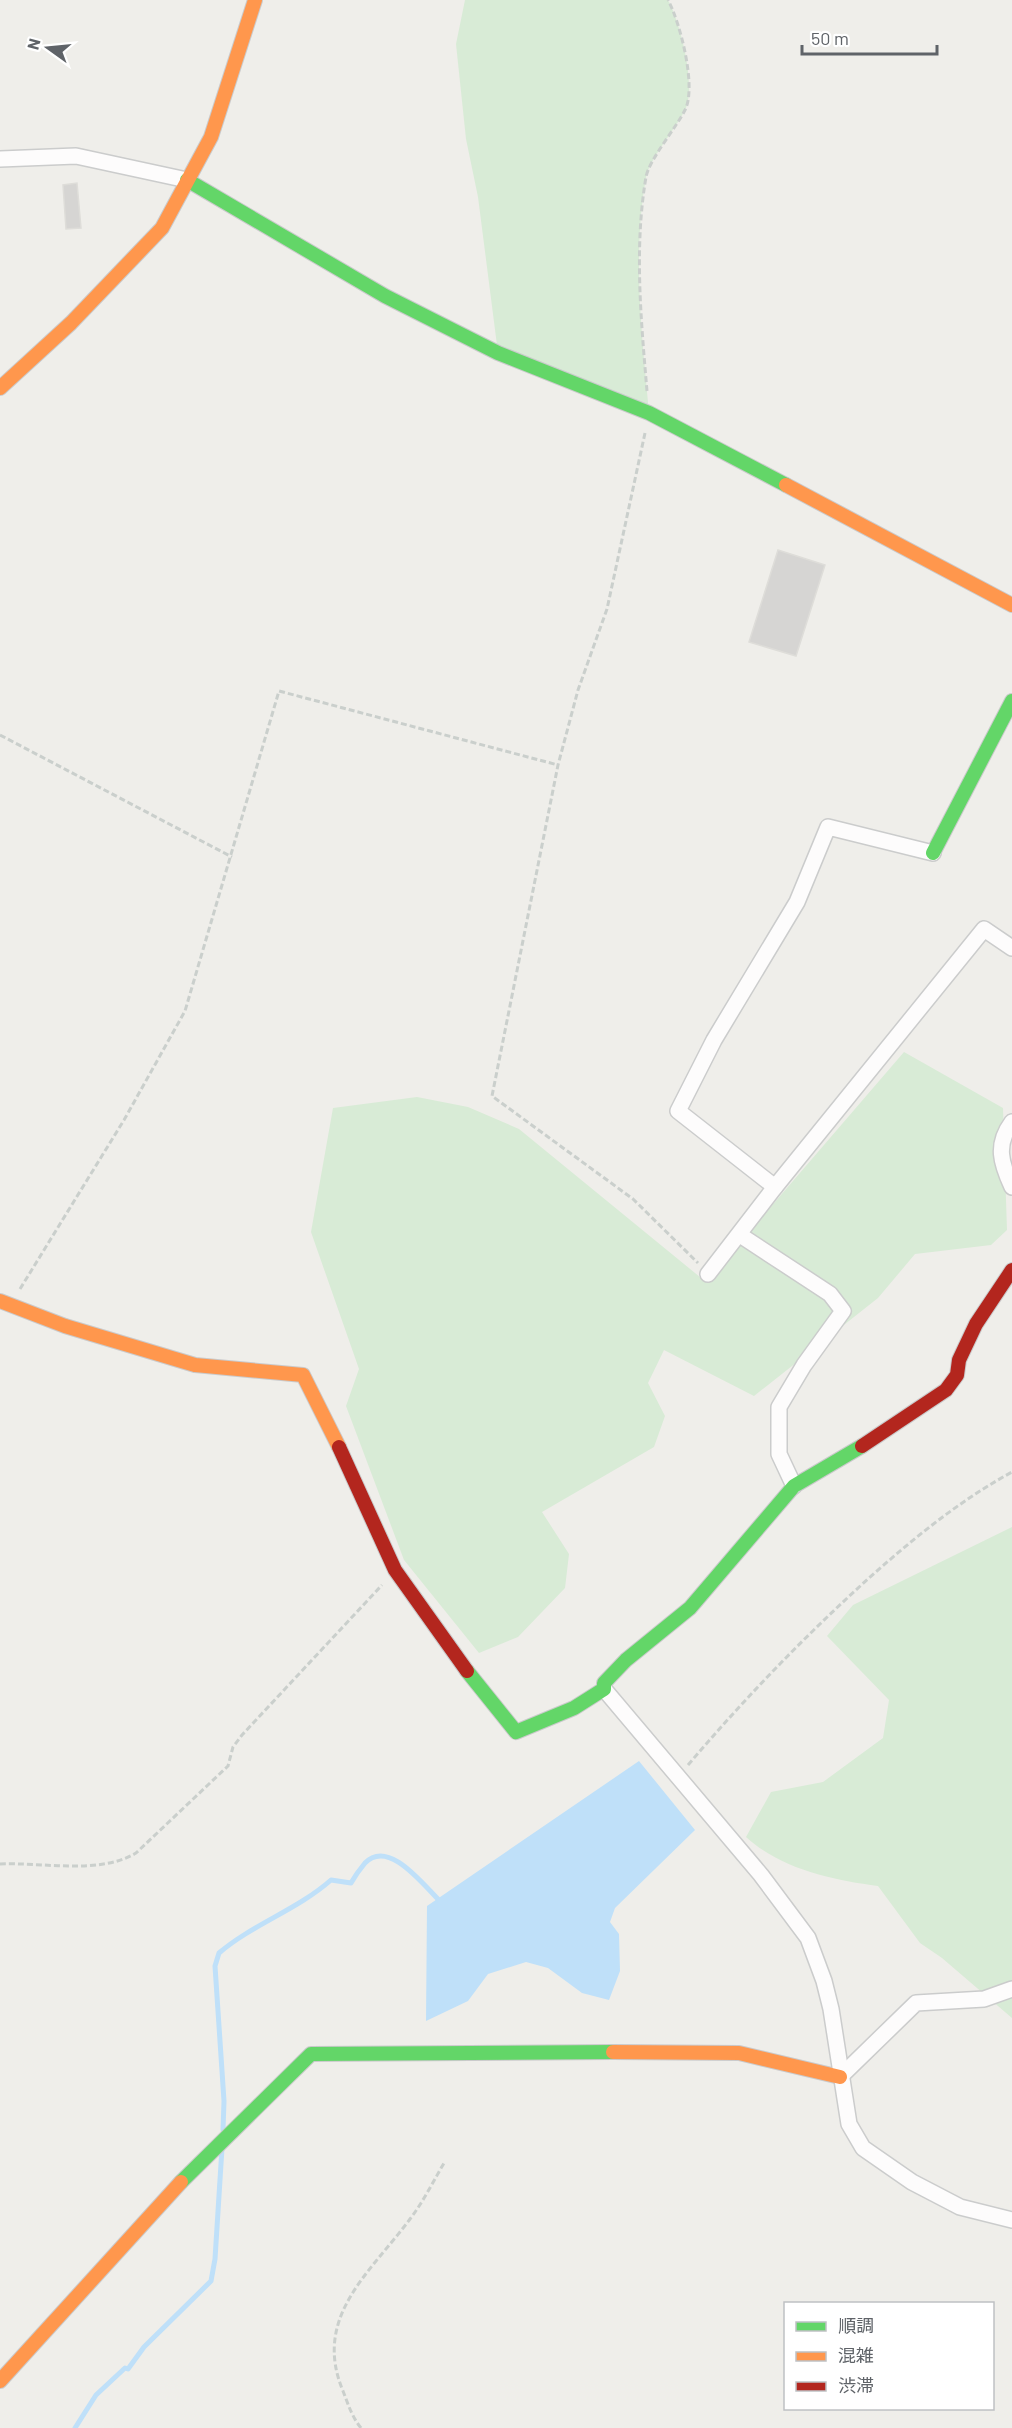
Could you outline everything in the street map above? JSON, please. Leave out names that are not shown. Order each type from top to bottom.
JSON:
[{"type":"street","points":[[0,388],[71,323],[162,228],[211,137],[255,0]]},
{"type":"street","points":[[0,159],[76,156],[187,180],[385,296],[498,353],[649,413],[1012,605]]},
{"type":"street","points":[[775,1187],[678,1111],[714,1040],[797,902],[828,827],[933,853],[1012,701]]},
{"type":"street","points":[[708,1274],[775,1187],[984,928],[1012,948]]},
{"type":"street","points":[[1012,1122],[1003,1136],[1000,1149],[1002,1164],[1012,1187]]},
{"type":"street","points":[[740,1235],[830,1294],[843,1311],[804,1365],[779,1407],[779,1454],[794,1486]]},
{"type":"street","points":[[1012,1270],[976,1324],[959,1360],[957,1375],[946,1390],[886,1431],[794,1486],[690,1608],[626,1660],[604,1683],[604,1689],[679,1775],[761,1875],[808,1938],[824,1980],[831,2009],[849,2124],[864,2148],[912,2182],[960,2207],[1012,2220]]},
{"type":"street","points":[[5,1302],[65,1326],[195,1365],[303,1375],[395,1570],[475,1682],[516,1732],[574,1708],[604,1689]]},
{"type":"street","points":[[840,2076],[916,2003],[984,1999],[1012,1989]]},
{"type":"street","points":[[0,2381],[201,2160],[311,2054],[704,2051],[739,2053],[840,2076]]},
{"type":"path","points":[[668,0],[678,18],[690,91],[687,108],[646,174],[638,276],[649,413],[607,609],[579,690],[558,765],[492,1096],[633,1199],[708,1274]]},
{"type":"path","points":[[5,1302],[124,1120],[185,1011],[279,691],[558,765]]},
{"type":"path","points":[[0,735],[232,857]]},
{"type":"path","points":[[679,1775],[750,1693],[812,1630],[929,1525],[1012,1472]]},
{"type":"path","points":[[0,1864],[104,1865],[126,1859],[136,1852],[228,1766],[233,1747],[242,1735],[364,1607],[395,1570]]},
{"type":"path","points":[[361,2428],[355,2420],[334,2370],[337,2322],[360,2280],[411,2217],[444,2163]]},
{"type":"green space","points":[[465,0],[668,0],[673,10],[682,38],[689,86],[685,110],[648,170],[642,206],[640,295],[649,413],[498,353],[478,197],[466,139],[456,44]]},
{"type":"green space","points":[[904,1052],[1003,1108],[1007,1230],[991,1245],[915,1254],[878,1298],[754,1396],[664,1350],[648,1383],[665,1416],[654,1447],[542,1512],[569,1554],[565,1588],[518,1637],[479,1653],[404,1560],[346,1406],[359,1369],[311,1232],[333,1108],[417,1097],[468,1107],[519,1129],[706,1282]]},
{"type":"green space","points":[[1012,1527],[1012,2018],[942,1958],[920,1943],[878,1886],[825,1876],[791,1865],[760,1848],[746,1837],[771,1792],[823,1782],[883,1738],[889,1700],[827,1636],[853,1605]]},
{"type":"water","points":[[639,1761],[695,1830],[615,1908],[610,1922],[619,1934],[620,1971],[609,2000],[582,1993],[548,1968],[526,1962],[488,1974],[468,2001],[426,2021],[427,1906]]},
{"type":"building","points":[[77,183],[81,228],[66,229],[63,185]]},
{"type":"building","points":[[778,550],[825,565],[796,656],[749,642]]},
{"type":"waterway","points":[[223,2130],[224,2101],[215,1966],[219,1953],[318,1891],[331,1880],[351,1883],[365,1863],[374,1857],[385,1856],[406,1867],[441,1902]]},
{"type":"waterway","points":[[75,2428],[96,2395],[125,2368],[128,2369],[144,2347],[211,2281],[215,2259],[222,2148]]},
{"type":"traffic: fast","points":[[187,180],[385,296],[498,353],[649,413],[786,485]]},
{"type":"traffic: fast","points":[[933,853],[1012,701]]},
{"type":"traffic: fast","points":[[467,1671],[516,1732],[574,1708],[604,1689],[604,1683],[626,1660],[690,1608],[794,1486],[862,1446]]},
{"type":"traffic: fast","points":[[181,2182],[311,2054],[613,2052]]},
{"type":"traffic: slow","points":[[0,388],[71,323],[162,228],[211,137],[255,0]]},
{"type":"traffic: slow","points":[[786,485],[1012,605]]},
{"type":"traffic: slow","points":[[0,1301],[65,1326],[195,1365],[303,1375],[339,1447]]},
{"type":"traffic: slow","points":[[613,2052],[739,2053],[840,2077]]},
{"type":"traffic: slow","points":[[0,2381],[181,2182]]},
{"type":"traffic: jam","points":[[862,1446],[946,1390],[957,1375],[959,1360],[976,1324],[1012,1270]]},
{"type":"traffic: jam","points":[[339,1447],[395,1570],[467,1671]]}]
